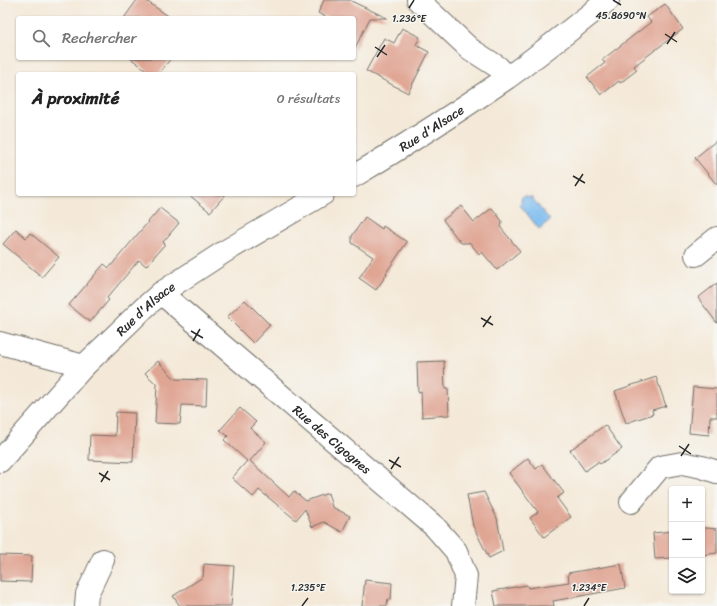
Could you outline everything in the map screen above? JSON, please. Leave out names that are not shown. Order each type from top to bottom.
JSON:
[{"type":"street","points":[[418,0],[470,49],[498,67],[507,77]]},
{"type":"street","name":"Rue d'Alsace","points":[[356,175],[394,153],[507,77],[608,0]]},
{"type":"street","name":"Rue d'Alsace","points":[[0,461],[84,366],[161,293],[224,252],[320,196]]},
{"type":"street","points":[[696,256],[717,238]]},
{"type":"street","name":"Rue des Cigognes","points":[[161,293],[435,527],[456,551],[466,576],[463,606]]},
{"type":"street","points":[[0,343],[84,366]]},
{"type":"street","points":[[631,502],[660,467],[682,463],[717,472]]},
{"type":"street","points":[[86,606],[87,594],[104,560]]},
{"type":"water","points":[[525,196],[529,198],[531,197],[550,220],[539,229],[520,205],[522,203],[522,197]]},
{"type":"building","points":[[137,0],[145,0],[168,16],[125,16]]},
{"type":"building","points":[[324,0],[349,0],[387,18],[370,18],[356,46],[356,16],[324,16],[318,13]]},
{"type":"building","points":[[665,4],[683,29],[634,66],[637,70],[620,83],[619,81],[601,95],[587,77],[605,63],[602,60],[651,22],[647,17]]},
{"type":"building","points":[[402,28],[420,37],[416,45],[429,52],[408,93],[366,71],[384,38],[394,43]]},
{"type":"building","points":[[133,60],[170,60],[160,72],[149,72]]},
{"type":"building","points":[[717,140],[717,185],[695,158]]},
{"type":"building","points":[[190,196],[224,196],[210,212]]},
{"type":"building","points":[[461,206],[474,222],[492,208],[502,221],[501,228],[520,251],[497,270],[482,252],[479,254],[469,242],[461,243],[443,220]]},
{"type":"building","points":[[160,208],[179,223],[163,242],[165,244],[146,266],[139,260],[107,298],[109,300],[90,322],[69,305],[104,264],[109,268]]},
{"type":"building","points":[[365,217],[382,229],[383,226],[407,242],[376,290],[359,278],[373,257],[352,243],[352,236]]},
{"type":"building","points":[[16,229],[26,238],[30,233],[59,257],[42,277],[3,244]]},
{"type":"building","points":[[717,283],[717,323],[698,298]]},
{"type":"building","points":[[245,300],[270,325],[253,343],[227,317]]},
{"type":"building","points":[[158,361],[175,379],[207,380],[206,406],[182,405],[180,424],[155,423],[157,385],[145,373]]},
{"type":"building","points":[[444,361],[445,389],[448,389],[449,415],[422,417],[421,391],[418,392],[417,362]]},
{"type":"building","points":[[656,377],[666,406],[652,410],[653,414],[626,423],[615,391]]},
{"type":"building","points":[[693,387],[717,389],[717,417],[710,417],[709,435],[689,433]]},
{"type":"building","points":[[240,408],[256,422],[250,428],[266,442],[250,461],[289,497],[294,491],[306,501],[328,493],[332,507],[350,516],[342,532],[324,522],[312,527],[305,509],[296,520],[259,490],[253,497],[232,478],[247,461],[224,440],[228,436],[220,430]]},
{"type":"building","points":[[116,412],[135,413],[133,462],[89,460],[90,435],[115,436]]},
{"type":"building","points":[[605,425],[622,449],[600,464],[598,462],[585,471],[570,450]]},
{"type":"building","points":[[528,458],[536,469],[542,464],[564,493],[557,498],[571,517],[544,537],[530,518],[538,512],[509,473]]},
{"type":"building","points":[[484,492],[497,518],[503,551],[489,558],[473,526],[467,495]]},
{"type":"building","points":[[705,528],[717,529],[717,553],[705,555]]},
{"type":"building","points":[[669,531],[669,558],[655,559],[653,533]]},
{"type":"building","points":[[0,555],[32,556],[31,582],[0,581]]},
{"type":"building","points":[[204,564],[234,566],[231,606],[180,606],[173,596],[203,577]]},
{"type":"building","points":[[621,564],[625,588],[553,601],[554,606],[496,606],[493,591],[527,585],[528,588],[569,582],[568,573]]},
{"type":"building","points":[[365,580],[392,583],[391,600],[388,599],[387,606],[362,606]]}]
